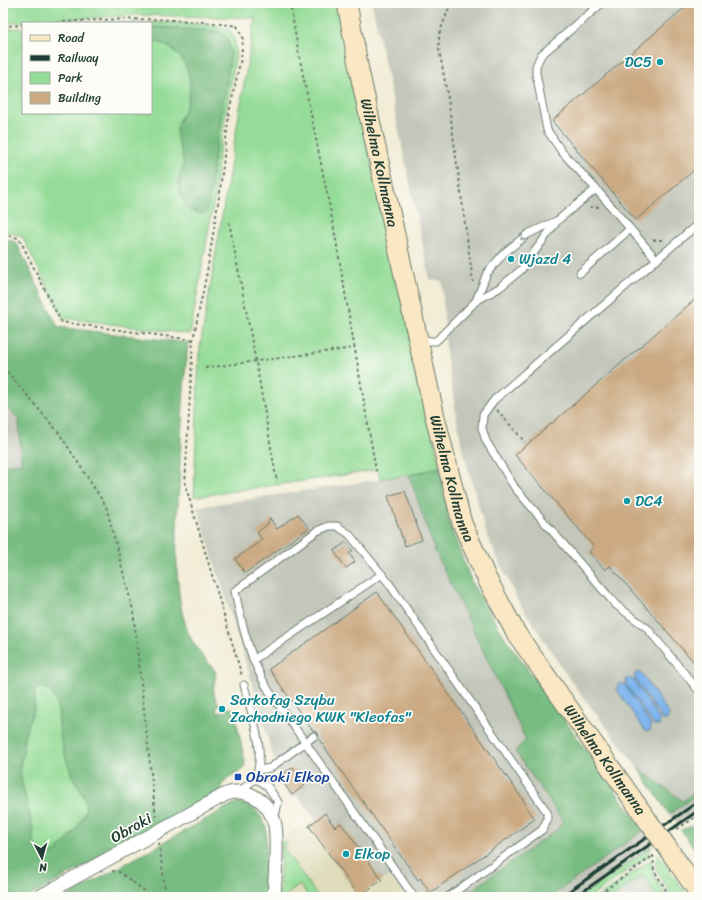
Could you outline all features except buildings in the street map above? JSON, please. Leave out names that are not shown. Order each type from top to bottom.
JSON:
[{"type":"street","name":"Wilhelma Kollmanna","points":[[347,3],[358,64],[450,480],[462,522],[473,551],[516,633],[648,821],[658,851],[699,893]]},
{"type":"street","name":"Obroki","points":[[39,897],[226,794],[240,791]]},
{"type":"street","points":[[240,791],[254,796],[271,816],[275,831],[274,897]]},
{"type":"lane","points":[[602,3],[541,55],[536,66],[547,130],[562,152],[657,260]]},
{"type":"lane","points":[[476,301],[487,273],[504,254],[528,234],[558,220],[596,189]]},
{"type":"lane","points":[[418,337],[430,341],[436,341],[476,301],[499,288],[522,270],[558,220]]},
{"type":"lane","points":[[699,224],[494,400],[483,415],[482,428],[486,441],[515,488],[616,605],[646,628],[699,691]]},
{"type":"lane","points":[[580,273],[630,229]]},
{"type":"lane","points":[[414,897],[269,691],[259,675],[244,637],[235,591],[318,531],[329,526],[338,526],[349,534],[382,574],[547,812],[547,820],[542,830],[448,897]]},
{"type":"lane","points":[[253,660],[382,574]]},
{"type":"lane","points":[[240,791],[255,779],[259,770],[257,738],[244,685]]},
{"type":"lane","points":[[259,770],[270,768],[314,736]]},
{"type":"lane","points":[[255,779],[268,787],[278,802],[276,812],[271,816]]},
{"type":"path","points":[[290,3],[300,63],[333,223],[376,472]]},
{"type":"path","points":[[451,3],[439,34],[439,49],[448,98],[476,301]]},
{"type":"path","points":[[72,22],[113,20],[190,21],[236,26],[243,39],[241,58],[228,120],[220,191],[207,272],[193,340],[185,484],[244,685]]},
{"type":"path","points":[[3,26],[22,25]]},
{"type":"path","points":[[584,208],[602,208]]},
{"type":"path","points":[[229,222],[256,362],[276,482]]},
{"type":"path","points":[[3,235],[19,238],[61,322],[193,340]]},
{"type":"path","points":[[205,368],[354,348]]},
{"type":"path","points":[[3,367],[59,433],[106,506],[133,610],[166,897]]},
{"type":"path","points":[[491,414],[502,404]]},
{"type":"path","points":[[496,409],[525,442]]},
{"type":"path","points":[[677,829],[699,815]]},
{"type":"path","points":[[595,897],[658,851]]},
{"type":"path","points":[[658,851],[654,870],[670,897]]},
{"type":"path","points":[[111,871],[119,872],[153,897]]},
{"type":"shaded area","points":[[372,3],[699,3],[699,789],[683,801],[638,768],[570,680],[518,601],[487,536],[461,443],[446,353],[442,281],[430,280]]},
{"type":"shaded area","points":[[3,404],[19,419],[21,463],[3,465]]},
{"type":"shaded area","points":[[409,475],[435,551],[526,740],[515,751],[563,821],[558,829],[462,897],[407,897],[391,876],[382,880],[335,827],[316,820],[299,797],[289,796],[279,777],[251,679],[197,507]]},
{"type":"shaded area","points":[[699,793],[699,812],[679,826],[669,814]]},
{"type":"shaded area","points":[[316,820],[391,875],[407,897],[280,897],[281,842],[294,829]]},
{"type":"shaded area","points":[[644,830],[654,845],[580,897],[550,897]]},
{"type":"shaded area","points":[[643,875],[657,897],[613,897]]},
{"type":"green space","points":[[3,3],[338,3],[348,57],[440,467],[409,475],[380,479],[378,470],[194,497],[199,354],[255,18],[138,15],[3,23]]},
{"type":"green space","points":[[152,23],[221,27],[229,30],[234,37],[236,53],[218,159],[214,200],[190,334],[63,318],[22,236],[3,231],[3,38],[6,29],[22,28],[22,114],[152,114],[152,40],[172,49],[185,64],[190,82],[187,105],[177,128],[183,163],[178,184],[209,202],[214,158],[231,54],[178,28],[152,27]]},
{"type":"green space","points":[[152,27],[217,31],[228,38],[231,54],[214,158],[209,202],[206,211],[202,214],[189,210],[183,202],[179,188],[179,179],[183,161],[178,141],[177,129],[189,95],[189,74],[180,56],[172,49],[152,40]]},
{"type":"green space","points":[[3,239],[16,242],[58,327],[188,343],[182,414],[177,521],[177,560],[180,598],[188,632],[200,653],[216,672],[214,693],[221,706],[216,707],[218,713],[227,711],[226,707],[234,709],[245,762],[244,769],[228,779],[221,786],[222,789],[29,897],[3,897],[3,465],[21,463],[19,419],[3,404]],"holes":[[[40,687],[50,690],[58,709],[61,740],[73,776],[84,797],[86,806],[82,818],[73,833],[56,851],[51,854],[46,854],[39,853],[33,840],[33,829],[21,779],[20,764],[23,755],[24,736],[34,709],[35,690]]]},
{"type":"green space","points":[[440,467],[449,523],[473,585],[506,639],[644,830],[550,897],[462,897],[558,829],[563,821],[515,751],[526,740],[435,551],[409,475]]},
{"type":"green space","points":[[40,687],[50,690],[54,697],[58,709],[60,733],[64,752],[73,776],[84,797],[86,806],[82,818],[73,833],[56,851],[51,854],[39,853],[33,840],[33,829],[21,779],[20,764],[23,755],[24,736],[34,709],[35,690]]},
{"type":"green space","points":[[638,768],[683,801],[694,793],[694,797],[669,814]]},
{"type":"green space","points":[[240,803],[249,806],[256,811],[266,826],[267,897],[66,897],[233,804]]},
{"type":"green space","points":[[699,824],[699,855],[681,830]]},
{"type":"green space","points":[[285,841],[287,844],[283,847],[318,897],[309,897],[300,885],[283,897],[279,897],[281,842]]},
{"type":"green space","points":[[651,847],[647,857],[591,897],[580,897]]},
{"type":"green space","points":[[658,854],[689,897],[673,897],[657,871],[656,859]]},
{"type":"green space","points":[[651,860],[654,876],[667,897],[657,897],[643,875],[613,897],[598,897]]},
{"type":"water","points":[[638,672],[642,674],[669,714],[667,720],[663,720],[635,679],[635,674]]},
{"type":"water","points":[[629,678],[634,680],[660,720],[659,726],[654,725],[626,685],[626,679]]},
{"type":"water","points":[[620,683],[625,685],[651,725],[650,731],[645,731],[617,690],[617,686]]},
{"type":"railway","points":[[561,897],[699,801]]},
{"type":"railway","points":[[575,897],[699,810]]},
{"type":"place","name":"DC5","points":[[660,62]]},
{"type":"place","name":"Wjazd 4","points":[[511,259]]},
{"type":"place","name":"DC4","points":[[627,501]]},
{"type":"place","name":"Sarkofag Szybu Zachodniego KWK \"Kleofas\"","points":[[222,709]]},
{"type":"place","name":"Obroki Elkop","points":[[238,777]]},
{"type":"place","name":"Elkop","points":[[346,854]]}]
